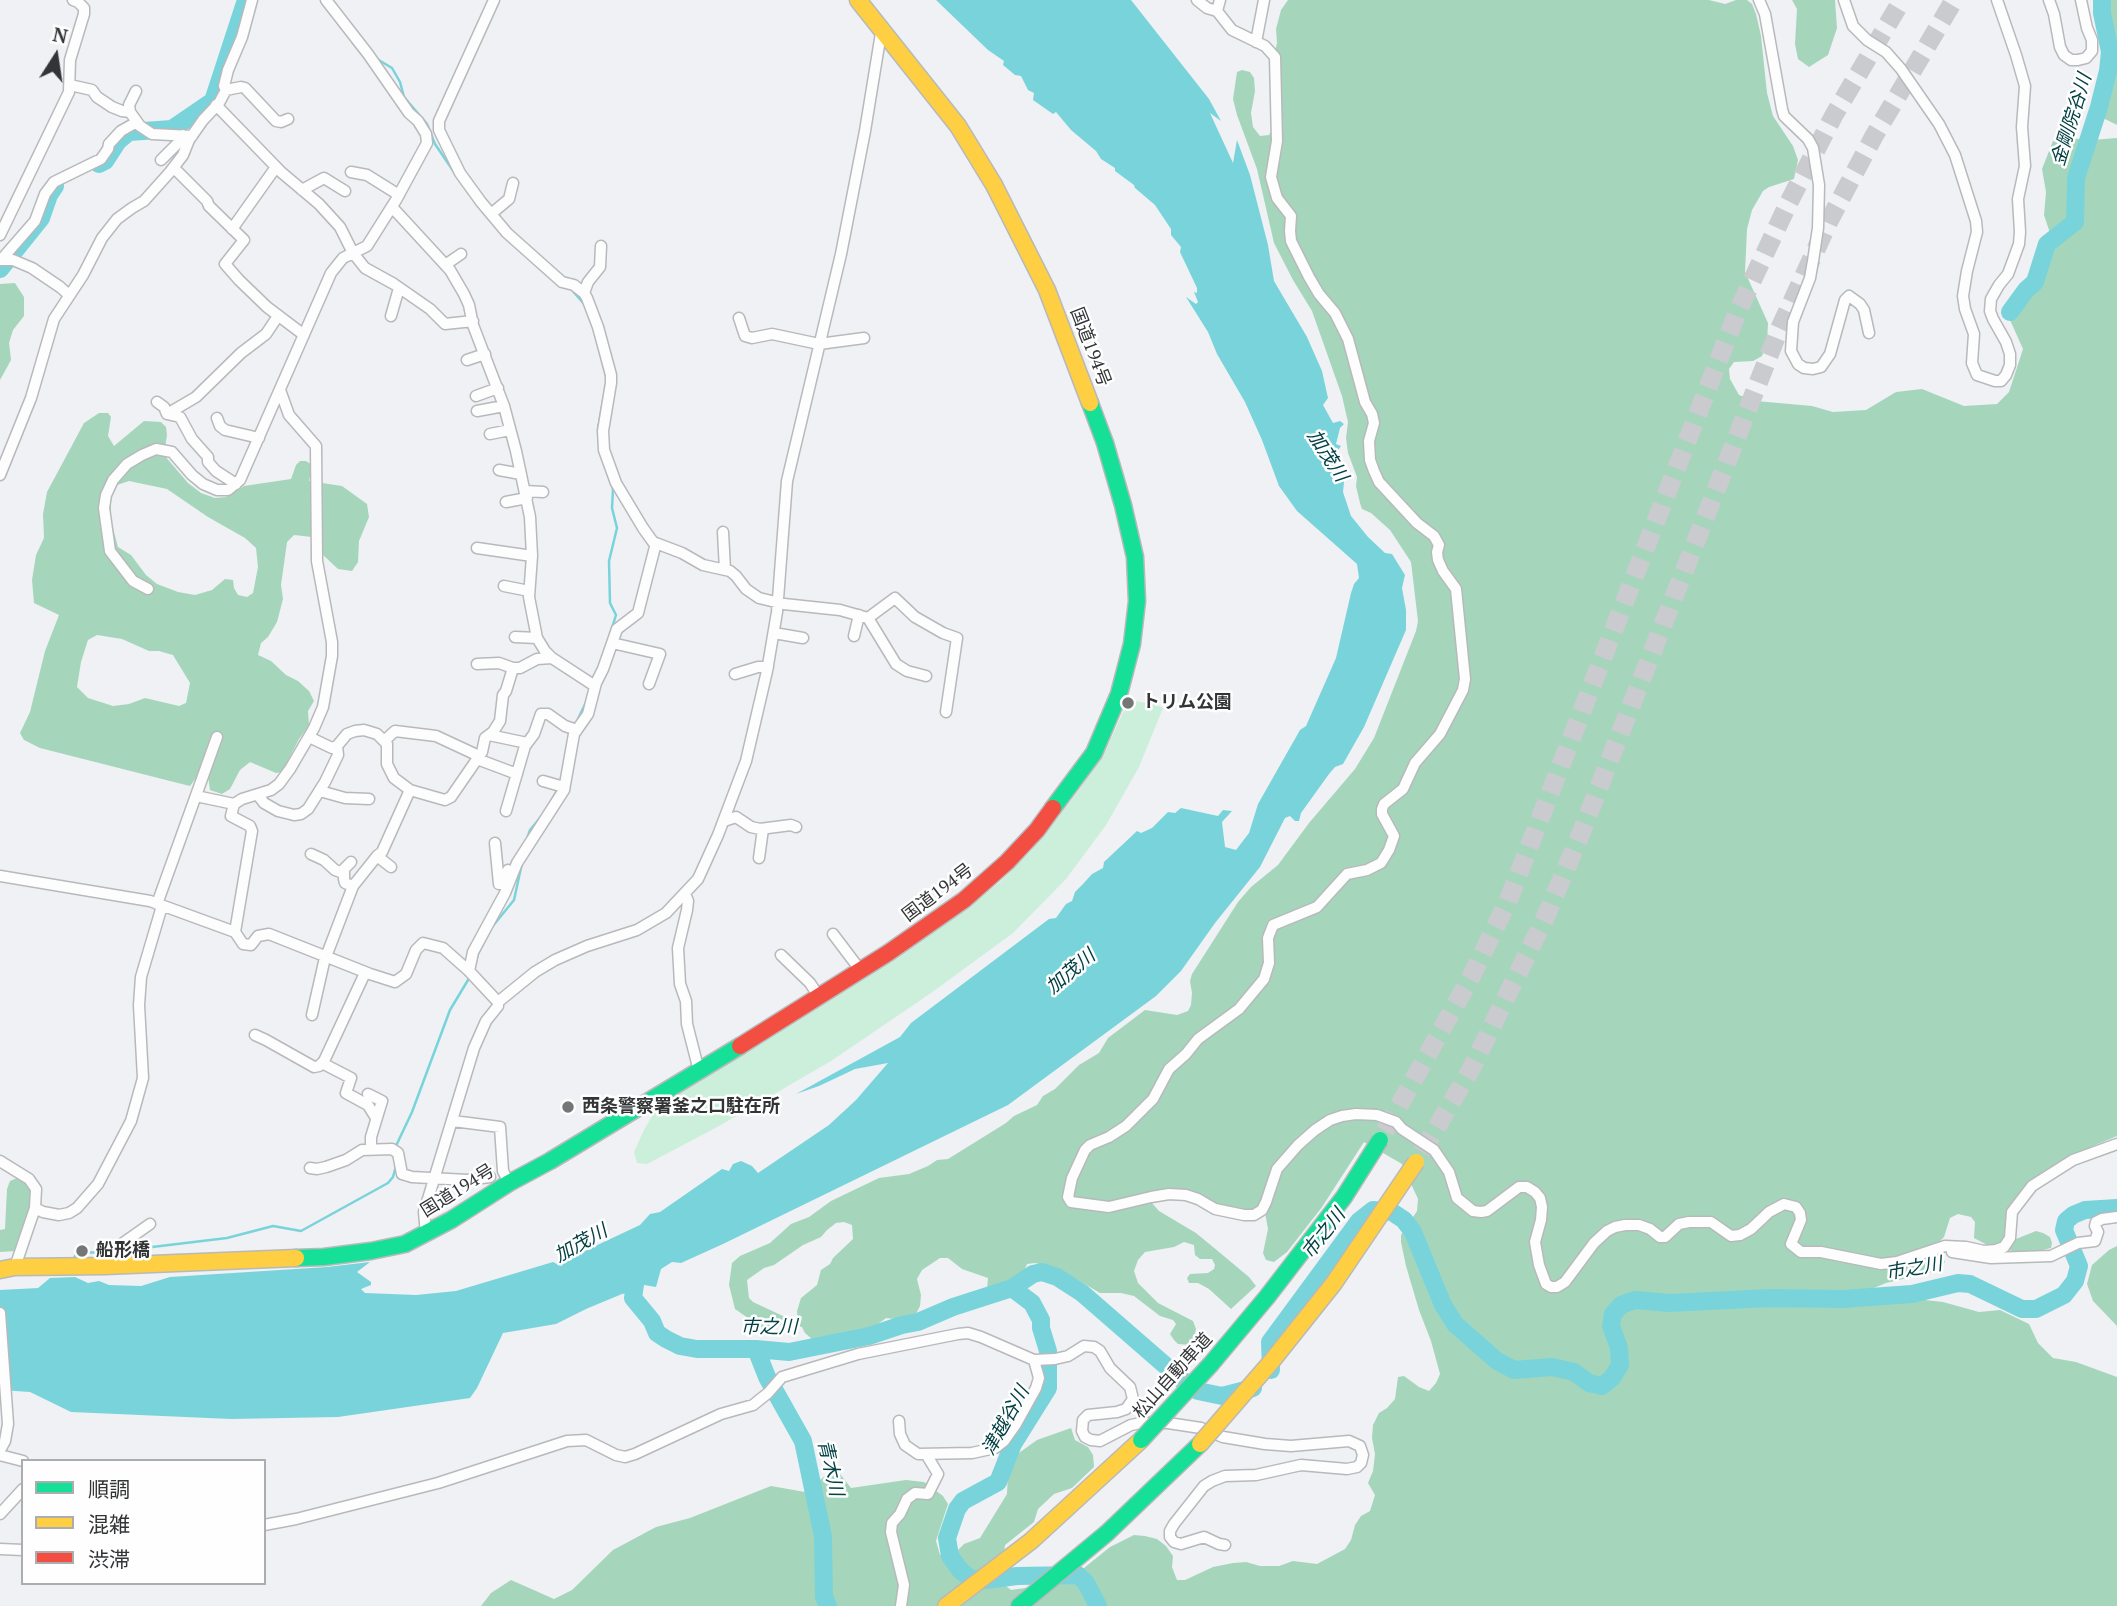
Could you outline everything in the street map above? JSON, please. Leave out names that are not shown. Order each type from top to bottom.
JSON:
[{"type":"highway","name":"国道194号","points":[[8,1268],[324,1257],[405,1244],[699,1071],[861,971],[964,900],[1023,846],[1094,753],[1116,705],[1132,645],[1137,601],[1135,557],[1124,505],[1105,443],[1047,290],[994,185],[958,126],[858,0]]},
{"type":"highway","name":"松山自動車道","points":[[946,1606],[1031,1541],[1141,1440],[1211,1364],[1267,1297],[1343,1197],[1382,1135]]},
{"type":"highway","points":[[1019,1606],[1107,1533],[1200,1444],[1271,1362],[1334,1283],[1419,1157]]},
{"type":"street","points":[[0,234],[69,92],[71,60],[84,14],[84,8],[73,0]]},
{"type":"street","points":[[226,90],[224,86],[252,0]]},
{"type":"street","points":[[326,0],[369,54],[410,113],[433,132],[460,173],[507,233],[562,282],[574,285],[584,292],[598,327],[611,375],[603,430],[604,450],[627,502],[656,543],[703,565],[725,570],[736,576],[751,594],[777,603],[840,610],[863,616],[896,664],[907,671],[926,676]]},
{"type":"street","points":[[148,589],[132,581],[110,551],[104,508],[113,480],[127,464],[156,449],[172,452],[192,475],[217,491],[228,490],[240,480],[331,273],[343,258],[367,246],[399,195],[439,121],[494,0]]},
{"type":"street","points":[[1197,0],[1207,8],[1217,11],[1232,30],[1265,46],[1275,57],[1277,141],[1271,177],[1277,198],[1291,216],[1291,241],[1309,277],[1335,313],[1348,339],[1374,423],[1369,441],[1370,460],[1374,471],[1387,490],[1417,523],[1434,536],[1439,545],[1438,560],[1456,589],[1465,679],[1463,690],[1440,734],[1415,764],[1403,789],[1382,808],[1382,814],[1394,836],[1390,850],[1381,863],[1367,870],[1347,874],[1317,907],[1273,925],[1268,938],[1269,963],[1258,988],[1239,1009],[1198,1039],[1169,1069],[1153,1099],[1126,1126],[1085,1150],[1072,1178],[1068,1197],[1071,1202],[1108,1207],[1170,1194],[1186,1195],[1215,1209],[1254,1215],[1262,1210],[1277,1169],[1315,1130],[1342,1116],[1377,1115],[1396,1122],[1434,1150],[1449,1172],[1457,1198],[1473,1210],[1488,1211],[1519,1187],[1527,1187],[1535,1192],[1542,1207],[1535,1242],[1536,1254],[1546,1284],[1557,1287],[1565,1282],[1594,1243],[1615,1227],[1639,1225],[1665,1237],[1679,1224],[1711,1222],[1731,1236],[1740,1235],[1784,1204],[1796,1207],[1800,1213],[1801,1220],[1791,1244],[1801,1252],[1821,1252],[1881,1264],[1897,1262],[1953,1245],[1984,1251],[2004,1247],[2010,1238],[2012,1212],[2032,1186],[2073,1160],[2117,1144]]},
{"type":"street","points":[[1217,11],[1220,0]]},
{"type":"street","points":[[1256,42],[1264,0]]},
{"type":"street","points":[[1759,0],[1765,14],[1784,116],[1808,139],[1813,148],[1819,186],[1814,261],[1793,322],[1791,351],[1798,364],[1804,368],[1821,367],[1830,354],[1845,300],[1849,296],[1864,310],[1869,332]]},
{"type":"street","points":[[1844,0],[1853,26],[1867,40],[1886,52],[1901,69],[1939,124],[1955,155],[1977,232],[1963,296],[1974,334],[1972,363],[1978,375],[2001,382],[2010,365],[2010,354],[1990,311],[1991,299],[2008,274],[2019,244],[2018,199],[2025,166],[2022,127],[2025,86],[1997,0]]},
{"type":"street","points":[[2049,0],[2060,47],[2064,55],[2071,60],[2078,60],[2086,58],[2092,51],[2092,40],[2081,0]]},
{"type":"street","points":[[426,1234],[424,1212],[474,1048],[485,1021],[498,1006],[498,1002],[535,972],[555,960],[646,926],[666,913],[698,879],[723,821],[748,752],[768,667],[777,603],[786,481],[844,240],[882,29]]},
{"type":"street","points":[[69,85],[92,90],[112,107],[130,112]]},
{"type":"street","points":[[161,160],[216,105],[226,90],[245,88],[276,121],[288,119]]},
{"type":"street","points":[[136,91],[129,106],[137,122],[152,134],[187,136]]},
{"type":"street","points":[[216,105],[276,167],[340,227],[353,253],[365,268],[430,309],[445,324],[473,321]]},
{"type":"street","points":[[1,260],[35,221],[45,194],[54,182],[101,159],[109,144],[121,131],[137,122]]},
{"type":"street","points":[[0,475],[31,398],[54,319],[107,230],[144,201],[174,168],[183,155],[187,136]]},
{"type":"street","points":[[232,229],[276,167]]},
{"type":"street","points":[[174,168],[244,240],[225,264],[278,316],[304,335]]},
{"type":"street","points":[[351,172],[367,175],[399,195]]},
{"type":"street","points":[[302,190],[324,178],[345,191]]},
{"type":"street","points":[[491,214],[509,199],[513,183]]},
{"type":"street","points":[[391,207],[445,265],[469,305],[498,388],[522,474],[530,517],[532,556],[529,591],[537,638],[552,658],[595,686]]},
{"type":"street","points":[[584,292],[600,267],[601,246]]},
{"type":"street","points":[[445,265],[461,254]]},
{"type":"street","points":[[1,260],[13,260],[32,268],[69,295]]},
{"type":"street","points":[[391,316],[399,288]]},
{"type":"street","points":[[167,414],[196,397],[241,353],[266,334],[278,316]]},
{"type":"street","points":[[739,318],[745,336],[752,338],[772,334],[820,344],[864,338]]},
{"type":"street","points":[[467,360],[485,355]]},
{"type":"street","points":[[475,396],[498,388]]},
{"type":"street","points":[[196,796],[234,804],[271,790],[279,784],[309,737],[323,707],[332,656],[331,632],[317,561],[316,446],[289,415],[280,390]]},
{"type":"street","points":[[157,402],[164,407],[167,414]]},
{"type":"street","points":[[477,411],[504,406]]},
{"type":"street","points":[[167,414],[180,417],[192,439],[208,457],[208,462],[216,471],[236,484]]},
{"type":"street","points":[[217,418],[225,430],[259,438]]},
{"type":"street","points":[[490,434],[510,430]]},
{"type":"street","points":[[499,470],[522,474]]},
{"type":"street","points":[[506,502],[526,494],[543,492]]},
{"type":"street","points":[[723,532],[725,570]]},
{"type":"street","points":[[469,971],[473,952],[505,894],[517,863],[564,787],[574,734],[588,714],[595,686],[617,629],[639,613],[656,543]]},
{"type":"street","points":[[477,548],[532,556]]},
{"type":"street","points":[[504,586],[529,591]]},
{"type":"street","points":[[854,636],[863,616],[895,598],[915,617],[957,638],[946,712]]},
{"type":"street","points":[[774,633],[803,638]]},
{"type":"street","points":[[515,637],[537,638]]},
{"type":"street","points":[[612,643],[660,654],[649,684]]},
{"type":"street","points":[[477,664],[494,659],[513,668],[520,668],[537,659],[552,658]]},
{"type":"street","points":[[735,674],[768,667]]},
{"type":"street","points":[[258,795],[264,803],[278,811],[294,816],[300,814],[308,809],[320,791],[338,755],[337,747],[347,734],[371,731],[384,741],[388,751],[386,759],[389,771],[394,778],[410,790],[445,800],[451,797],[478,758],[485,738],[500,720],[503,695],[513,668]]},
{"type":"street","points":[[548,714],[549,701]]},
{"type":"street","points":[[506,811],[527,743],[534,734],[541,714],[548,714],[565,726],[577,730]]},
{"type":"street","points":[[384,741],[395,731],[436,736],[517,774]]},
{"type":"street","points":[[489,735],[527,743]]},
{"type":"street","points":[[35,1208],[59,1215],[77,1208],[98,1184],[131,1121],[143,1077],[139,1005],[141,977],[159,905],[217,737]]},
{"type":"street","points":[[309,737],[332,748],[337,747]]},
{"type":"street","points":[[543,781],[564,787]]},
{"type":"street","points":[[312,1014],[326,957],[353,886],[382,852],[410,790]]},
{"type":"street","points":[[320,791],[345,798],[369,799]]},
{"type":"street","points":[[234,804],[231,816],[250,826],[253,831],[235,932]]},
{"type":"street","points":[[723,821],[736,817],[751,827],[796,827]]},
{"type":"street","points":[[760,858],[763,829]]},
{"type":"street","points":[[495,843],[499,884],[509,867],[517,863]]},
{"type":"street","points":[[311,853],[343,873]]},
{"type":"street","points":[[377,856],[391,867]]},
{"type":"street","points":[[351,862],[343,873],[345,883],[353,886]]},
{"type":"street","points":[[0,876],[150,901],[235,932],[247,946],[258,936],[269,934],[383,979],[398,981],[406,974],[418,945],[427,942],[452,954],[498,1002]]},
{"type":"street","points":[[685,894],[688,901],[687,910],[678,948],[680,984],[686,1001],[687,1024],[699,1071]]},
{"type":"street","points":[[832,934],[861,971]]},
{"type":"street","points":[[781,955],[810,983],[819,997]]},
{"type":"street","points":[[255,1035],[314,1067],[322,1063],[365,973]]},
{"type":"street","points":[[322,1063],[351,1078],[346,1093],[368,1105],[376,1118]]},
{"type":"street","points":[[368,1094],[382,1101],[370,1149]]},
{"type":"street","points":[[453,1121],[500,1127],[503,1171],[509,1183]]},
{"type":"street","points":[[310,1168],[326,1167],[346,1160],[362,1150],[392,1149],[398,1153],[401,1174],[467,1180],[490,1177]]},
{"type":"street","points":[[0,1161],[29,1179],[37,1197],[35,1208],[8,1268]]},
{"type":"street","points":[[1930,1250],[1991,1258],[2051,1256],[2078,1243],[2095,1241],[2098,1232],[2096,1222],[2117,1217]]},
{"type":"street","points":[[105,1266],[107,1256],[113,1250],[149,1224]]},
{"type":"street","points":[[0,1313],[8,1417],[6,1437],[0,1452],[21,1460]]},
{"type":"street","points":[[266,1525],[438,1483],[567,1441],[586,1440],[625,1457],[721,1414],[753,1405],[782,1377],[858,1354],[968,1334],[1038,1360],[1068,1356],[1084,1346],[1100,1351],[1110,1368],[1129,1387],[1133,1399],[1126,1409],[1088,1415],[1083,1420],[1082,1431],[1085,1437],[1091,1440],[1100,1441],[1131,1425],[1168,1423],[1265,1444],[1291,1446],[1349,1441],[1360,1446],[1363,1455],[1357,1467],[1347,1469],[1301,1465],[1256,1475],[1225,1476],[1205,1486],[1174,1524],[1170,1531],[1171,1537],[1174,1542],[1181,1544],[1204,1537],[1225,1545]]},
{"type":"street","points":[[899,1421],[900,1434],[905,1445],[918,1454],[972,1453],[995,1448],[1004,1441],[1016,1424],[1036,1388],[1039,1378],[1038,1360]]},
{"type":"street","points":[[901,1606],[904,1585],[891,1532],[892,1524],[915,1493],[928,1494],[938,1474],[926,1454]]},
{"type":"street","points":[[0,1514],[21,1491]]},
{"type":"street","points":[[0,1549],[21,1550]]},
{"type":"green space","points":[[1288,0],[1709,0],[1725,4],[1747,0],[1752,4],[1761,36],[1767,93],[1773,116],[1793,146],[1798,160],[1794,179],[1763,191],[1752,210],[1747,229],[1745,272],[1768,323],[1767,343],[1762,356],[1753,361],[1734,362],[1729,369],[1730,379],[1739,395],[1756,401],[1812,406],[1833,412],[1866,410],[1896,392],[1922,389],[1964,406],[1997,404],[2009,392],[2023,349],[2010,320],[2016,304],[2040,288],[2050,247],[2050,233],[2044,215],[2046,192],[2042,169],[2053,141],[2068,138],[2117,138],[2117,1136],[2072,1155],[2045,1171],[2030,1184],[2007,1221],[2006,1236],[2016,1239],[2036,1231],[2050,1237],[2051,1248],[2013,1251],[1991,1247],[1974,1238],[1975,1222],[1971,1217],[1958,1214],[1950,1218],[1940,1241],[1940,1255],[1945,1262],[1937,1271],[1886,1283],[1864,1292],[1866,1302],[1875,1305],[1916,1299],[1943,1302],[1979,1312],[2000,1310],[2029,1324],[2038,1343],[2053,1358],[2076,1362],[2117,1377],[2117,1606],[481,1606],[491,1593],[511,1580],[554,1599],[572,1590],[613,1550],[656,1527],[690,1518],[771,1486],[805,1492],[830,1472],[840,1474],[851,1488],[906,1480],[924,1482],[943,1496],[948,1504],[936,1541],[940,1555],[955,1553],[964,1544],[980,1538],[1007,1494],[1008,1471],[1016,1455],[1037,1440],[1071,1428],[1075,1440],[1088,1447],[1093,1455],[1094,1467],[1072,1488],[1054,1494],[1038,1509],[1034,1522],[1005,1545],[1001,1582],[1011,1590],[1025,1588],[1084,1568],[1110,1547],[1134,1535],[1157,1539],[1166,1546],[1173,1556],[1172,1567],[1177,1580],[1185,1580],[1213,1567],[1233,1563],[1279,1566],[1293,1561],[1317,1564],[1345,1549],[1355,1525],[1361,1516],[1370,1511],[1375,1495],[1368,1483],[1375,1454],[1373,1425],[1379,1413],[1395,1399],[1398,1377],[1404,1376],[1429,1391],[1436,1383],[1440,1374],[1401,1242],[1401,1235],[1417,1211],[1418,1199],[1402,1164],[1364,1142],[1322,1207],[1287,1252],[1274,1262],[1266,1260],[1263,1253],[1268,1229],[1265,1212],[1245,1212],[1217,1206],[1199,1197],[1152,1194],[1151,1202],[1159,1211],[1196,1233],[1249,1277],[1256,1286],[1231,1309],[1209,1289],[1198,1283],[1189,1283],[1187,1278],[1190,1274],[1208,1273],[1215,1265],[1212,1259],[1200,1259],[1195,1255],[1194,1245],[1184,1242],[1174,1247],[1145,1252],[1134,1271],[1138,1283],[1158,1303],[1193,1321],[1196,1329],[1190,1345],[1178,1344],[1174,1340],[1170,1334],[1176,1324],[1173,1320],[1160,1316],[1134,1296],[1100,1293],[1059,1269],[1035,1263],[1027,1264],[1022,1276],[989,1293],[988,1278],[962,1269],[948,1258],[940,1258],[922,1270],[917,1279],[921,1295],[920,1306],[914,1318],[886,1318],[870,1330],[813,1340],[798,1326],[797,1311],[801,1298],[817,1285],[821,1270],[853,1239],[852,1225],[844,1222],[836,1223],[821,1237],[803,1245],[747,1280],[749,1298],[785,1317],[791,1325],[787,1327],[773,1324],[766,1328],[752,1325],[748,1318],[735,1309],[729,1285],[732,1263],[740,1256],[770,1243],[791,1224],[809,1217],[831,1201],[879,1178],[909,1174],[937,1160],[948,1159],[1014,1116],[1037,1105],[1043,1096],[1055,1089],[1079,1065],[1099,1053],[1108,1038],[1145,1010],[1177,1015],[1188,1011],[1191,1005],[1192,974],[1238,902],[1251,887],[1278,865],[1355,769],[1374,738],[1416,631],[1418,621],[1411,562],[1390,530],[1371,513],[1362,509],[1356,486],[1357,477],[1348,453],[1348,422],[1342,396],[1312,311],[1274,243],[1257,169],[1233,99],[1237,72],[1250,72],[1254,78],[1255,91],[1251,113],[1253,127],[1260,136],[1269,135],[1272,129],[1271,68],[1277,43],[1276,29],[1281,10]]},
{"type":"green space","points":[[1792,0],[1835,0],[1837,28],[1828,55],[1809,67],[1798,59],[1795,44],[1797,9]]},
{"type":"green space","points":[[2106,0],[2117,0],[2117,125],[2093,113],[2095,98],[2106,91],[2110,80],[2114,39],[2106,12]]},
{"type":"green space","points":[[15,283],[24,297],[24,316],[13,330],[9,343],[11,360],[0,380],[0,284]]},
{"type":"green space","points":[[99,413],[108,413],[111,417],[108,436],[114,446],[144,421],[161,422],[166,427],[167,435],[164,455],[188,483],[201,493],[215,498],[226,497],[244,486],[291,479],[296,465],[300,461],[306,461],[312,465],[309,481],[342,486],[367,504],[369,517],[359,541],[358,562],[352,571],[338,569],[323,555],[321,538],[294,535],[287,542],[281,585],[283,599],[277,622],[261,643],[258,655],[298,681],[309,691],[314,701],[308,711],[309,725],[282,772],[276,773],[250,762],[240,770],[230,789],[222,794],[210,790],[208,776],[199,774],[190,786],[40,748],[24,740],[20,733],[30,712],[45,651],[59,615],[34,603],[32,580],[36,555],[44,538],[43,514],[47,492],[84,423]],"holes":[[[129,481],[167,489],[245,538],[256,548],[258,567],[253,593],[247,597],[238,595],[233,580],[225,579],[212,590],[195,595],[157,584],[146,575],[131,555],[118,547],[111,521],[111,499],[117,485]],[[97,635],[122,639],[149,651],[173,655],[190,683],[186,703],[179,706],[145,698],[113,706],[88,698],[77,687],[88,640]]]},
{"type":"green space","points":[[1134,701],[1163,708],[1139,767],[1106,825],[1066,879],[1013,933],[831,1061],[647,1164],[637,1163],[634,1152],[660,1103],[969,906],[1000,882],[1031,851],[1073,798],[1103,756],[1125,708]]},
{"type":"green space","points":[[17,1178],[26,1181],[31,1191],[31,1203],[17,1251],[0,1252],[0,1230],[5,1229],[7,1189],[10,1181]]},
{"type":"green space","points":[[2117,1246],[2117,1326],[2093,1301],[2087,1284],[2092,1265]]},
{"type":"water","name":"加茂川","points":[[936,0],[1131,0],[1209,99],[1221,121],[1210,113],[1233,163],[1237,140],[1250,175],[1274,281],[1307,337],[1322,371],[1328,398],[1323,405],[1333,423],[1340,421],[1344,424],[1340,428],[1336,444],[1341,446],[1336,453],[1344,482],[1343,492],[1351,516],[1385,553],[1392,554],[1405,575],[1402,588],[1406,630],[1364,727],[1343,764],[1335,767],[1329,774],[1301,813],[1299,821],[1290,816],[1285,818],[1260,867],[1181,971],[1156,996],[1008,1105],[723,1244],[681,1263],[672,1262],[661,1269],[656,1287],[644,1285],[556,1324],[503,1333],[470,1398],[338,1417],[231,1419],[71,1412],[30,1392],[0,1390],[0,1290],[38,1288],[50,1278],[75,1277],[88,1283],[99,1281],[109,1285],[141,1286],[170,1277],[370,1262],[357,1272],[371,1282],[371,1285],[361,1289],[365,1293],[416,1295],[456,1291],[553,1262],[557,1264],[640,1225],[650,1214],[660,1212],[722,1169],[729,1171],[733,1164],[741,1161],[752,1166],[758,1173],[829,1125],[856,1100],[888,1063],[855,1069],[796,1094],[900,1037],[911,1023],[1049,919],[1056,918],[1066,904],[1072,901],[1075,892],[1092,874],[1103,868],[1104,862],[1137,831],[1141,833],[1152,828],[1168,812],[1175,813],[1181,808],[1218,816],[1223,810],[1232,811],[1222,822],[1225,847],[1236,850],[1249,833],[1258,804],[1300,730],[1306,726],[1336,658],[1351,593],[1359,578],[1357,564],[1297,511],[1279,486],[1245,402],[1186,297],[1196,304],[1198,302],[1194,292],[1197,293],[1197,288],[1180,252],[1181,247],[1171,235],[1171,229],[1155,205],[1115,171],[1115,168],[1101,159],[1056,112],[1053,114],[1033,100],[1034,93],[1028,90],[1021,76],[1015,75],[1003,65],[1004,61],[988,50]]},
{"type":"waterway","points":[[99,164],[105,161],[118,141],[129,132],[172,129],[213,101],[246,0]]},
{"type":"waterway","name":"金剛院谷川","points":[[2010,312],[2035,282],[2047,244],[2075,222],[2076,178],[2108,71],[2110,52],[2102,0]]},
{"type":"waterway","points":[[353,43],[367,58]]},
{"type":"waterway","points":[[377,59],[392,68],[404,97],[427,124],[435,144],[456,175]]},
{"type":"waterway","points":[[0,269],[41,218],[55,186]]},
{"type":"waterway","points":[[571,289],[585,305]]},
{"type":"waterway","points":[[599,441],[598,429],[607,379],[603,365]]},
{"type":"waterway","points":[[604,464],[613,489],[612,508],[617,528],[609,561],[610,603],[616,615],[611,631]]},
{"type":"waterway","points":[[578,719],[587,700]]},
{"type":"waterway","points":[[551,801],[558,789]]},
{"type":"waterway","points":[[527,839],[530,830],[540,818]]},
{"type":"waterway","points":[[474,969],[478,954],[492,927],[514,900],[522,863]]},
{"type":"waterway","points":[[395,1148],[412,1112],[450,1010],[471,975]]},
{"type":"waterway","points":[[119,1251],[227,1238],[273,1226],[301,1231],[388,1183],[396,1166],[393,1154]]},
{"type":"waterway","name":"市之川","points":[[1271,1370],[1270,1342],[1359,1221],[1373,1210],[1392,1212],[1404,1220],[1413,1232],[1443,1305],[1455,1324],[1497,1361],[1514,1370],[1552,1367],[1574,1372],[1589,1383],[1602,1386],[1612,1378],[1620,1365],[1619,1348],[1611,1326],[1613,1314],[1621,1305],[1635,1300],[1670,1303],[1770,1298],[1843,1299],[1912,1294],[1958,1283],[1970,1284],[2022,1309],[2036,1309],[2064,1295],[2075,1281],[2079,1266],[2064,1230],[2066,1221],[2085,1210],[2117,1208]]},
{"type":"waterway","points":[[74,1258],[77,1253],[106,1252]]},
{"type":"waterway","name":"市之川","points":[[640,1268],[633,1298],[652,1321],[657,1333],[666,1339],[680,1346],[697,1349],[789,1352],[869,1336],[918,1322],[953,1307],[1012,1288],[1033,1274],[1042,1272],[1057,1277],[1082,1293],[1198,1391],[1222,1396],[1253,1388]]},
{"type":"waterway","name":"津越谷川","points":[[1012,1288],[1032,1303],[1041,1320],[1048,1351],[1048,1388],[1013,1444],[998,1482],[963,1501],[957,1509],[947,1538],[950,1556],[971,1579],[1078,1575],[1086,1583],[1098,1606]]},
{"type":"waterway","name":"青木川","points":[[756,1349],[767,1377],[803,1441],[823,1536],[824,1597],[828,1606]]},
{"type":"tunnel","points":[[1385,1131],[1472,975],[1508,901],[1737,313],[1789,202],[1834,115],[1902,0]]},
{"type":"tunnel","points":[[1422,1152],[1470,1071],[1546,916],[1779,330],[1829,221],[1874,136],[1954,0]]},
{"type":"traffic: fast","points":[[1053,808],[1094,753],[1119,694],[1132,644],[1137,601],[1135,557],[1123,505],[1090,403]]},
{"type":"traffic: fast","points":[[296,1258],[371,1251],[405,1244],[451,1220],[740,1046]]},
{"type":"traffic: fast","points":[[1141,1440],[1211,1364],[1267,1297],[1344,1197],[1380,1140]]},
{"type":"traffic: fast","points":[[1019,1606],[1107,1533],[1200,1444]]},
{"type":"traffic: slow","points":[[858,0],[958,126],[994,185],[1047,290],[1090,403]]},
{"type":"traffic: slow","points":[[1200,1444],[1271,1362],[1334,1283],[1416,1162]]},
{"type":"traffic: slow","points":[[0,1270],[15,1267],[296,1258]]},
{"type":"traffic: slow","points":[[946,1606],[1031,1541],[1141,1440]]},
{"type":"traffic: jam","points":[[740,1046],[888,953],[964,900],[1007,862],[1053,808]]},
{"type":"place","name":"トリム公園","points":[[1128,703]]},
{"type":"place","name":"西条警察署釜之口駐在所","points":[[568,1107]]},
{"type":"place","name":"船形橋","points":[[82,1251]]}]
